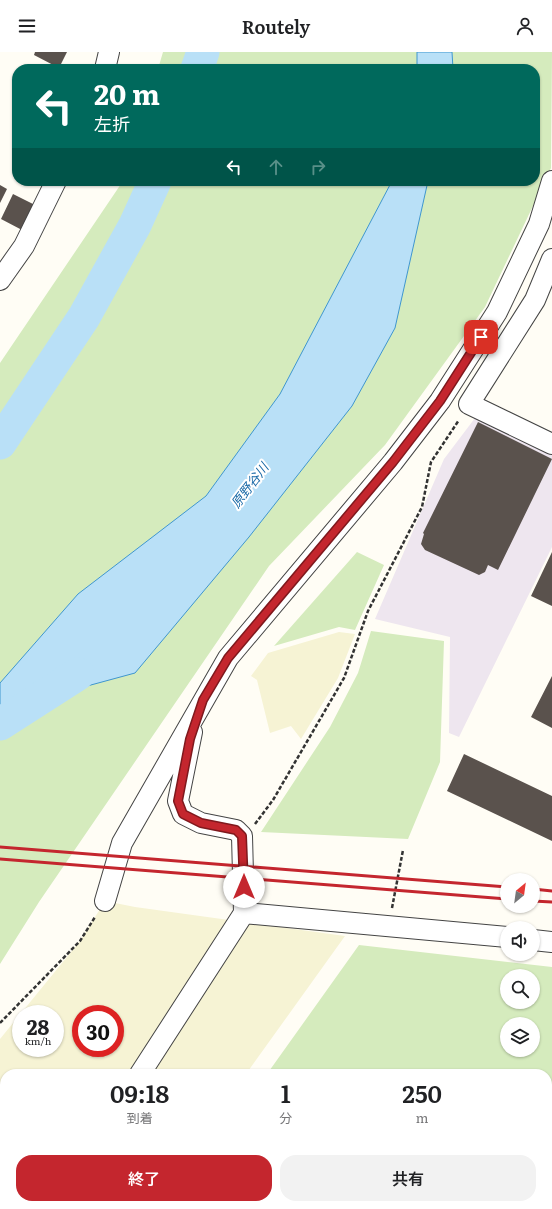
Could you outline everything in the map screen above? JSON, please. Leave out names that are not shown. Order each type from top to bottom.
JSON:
[{"type":"street","points":[[106,64],[109,52]]},
{"type":"street","points":[[105,901],[122,843],[228,658],[393,462],[440,401],[497,312],[539,224],[552,180]]},
{"type":"street","points":[[0,280],[24,246],[54,186]]},
{"type":"street","points":[[552,259],[536,300],[470,404],[552,444]]},
{"type":"street","points":[[143,1069],[244,913],[242,836],[236,830],[201,823],[183,814],[178,801],[190,739],[203,700]]},
{"type":"street","points":[[244,913],[500,936]]},
{"type":"street","points":[[540,941],[552,942]]},
{"type":"path","points":[[242,836],[257,822],[273,800],[344,678],[368,611],[422,507],[430,462],[470,404]]},
{"type":"path","points":[[388,926],[403,850]]},
{"type":"path","points":[[0,1024],[80,941],[105,901]]},
{"type":"shaded area","points":[[475,418],[552,455],[552,547],[459,737],[449,733],[450,637],[375,619],[444,459]]},
{"type":"shaded area","points":[[339,632],[355,634],[338,678],[301,739],[291,726],[270,733],[257,680],[251,676],[268,653]]},
{"type":"shaded area","points":[[105,901],[135,907],[345,936],[250,1069],[0,1069],[0,1039],[12,1024],[12,1057],[64,1057],[64,1005],[28,1005],[80,941]]},
{"type":"green space","points":[[163,52],[552,52],[551,168],[485,307],[385,445],[269,566],[39,902],[0,964],[0,363],[120,186],[540,186],[540,64],[159,64]]},
{"type":"green space","points":[[357,552],[384,565],[355,630],[339,627],[274,646]]},
{"type":"green space","points":[[371,631],[444,641],[440,762],[408,839],[261,832],[330,727],[358,673]]},
{"type":"green space","points":[[359,945],[552,967],[552,1069],[271,1069]]},
{"type":"water","points":[[417,52],[452,52],[453,64],[417,64]]},
{"type":"water","points":[[389,186],[427,186],[395,328],[352,406],[249,537],[135,673],[32,701],[0,731],[0,683],[78,594],[206,496],[280,394]]},
{"type":"building","points":[[35,52],[67,52],[61,64],[51,64],[34,55]]},
{"type":"building","points":[[0,185],[7,189],[0,203]]},
{"type":"building","points":[[13,194],[35,205],[22,230],[1,219]]},
{"type":"building","points":[[478,422],[552,459],[498,570],[488,565],[485,572],[479,575],[425,550],[421,544],[423,533]]},
{"type":"building","points":[[552,552],[552,606],[531,596]]},
{"type":"building","points":[[552,676],[552,728],[531,717]]},
{"type":"building","points":[[464,754],[552,796],[552,841],[447,791]]},
{"type":"waterway","name":"原野谷川","points":[[199,64],[203,52]]},
{"type":"waterway","name":"原野谷川","points":[[0,443],[84,317],[135,225],[153,186]]},
{"type":"waterway","name":"原野谷川","points":[[0,724],[78,674]]},
{"type":"railway","points":[[0,847],[500,886]]},
{"type":"railway","points":[[0,859],[500,898]]},
{"type":"railway","points":[[540,890],[552,891]]},
{"type":"railway","points":[[540,901],[552,902]]},
{"type":"route","points":[[244,887],[242,836],[236,830],[201,823],[183,814],[178,801],[181,779],[190,739],[203,700],[228,658],[393,462],[440,401],[481,337]]}]
